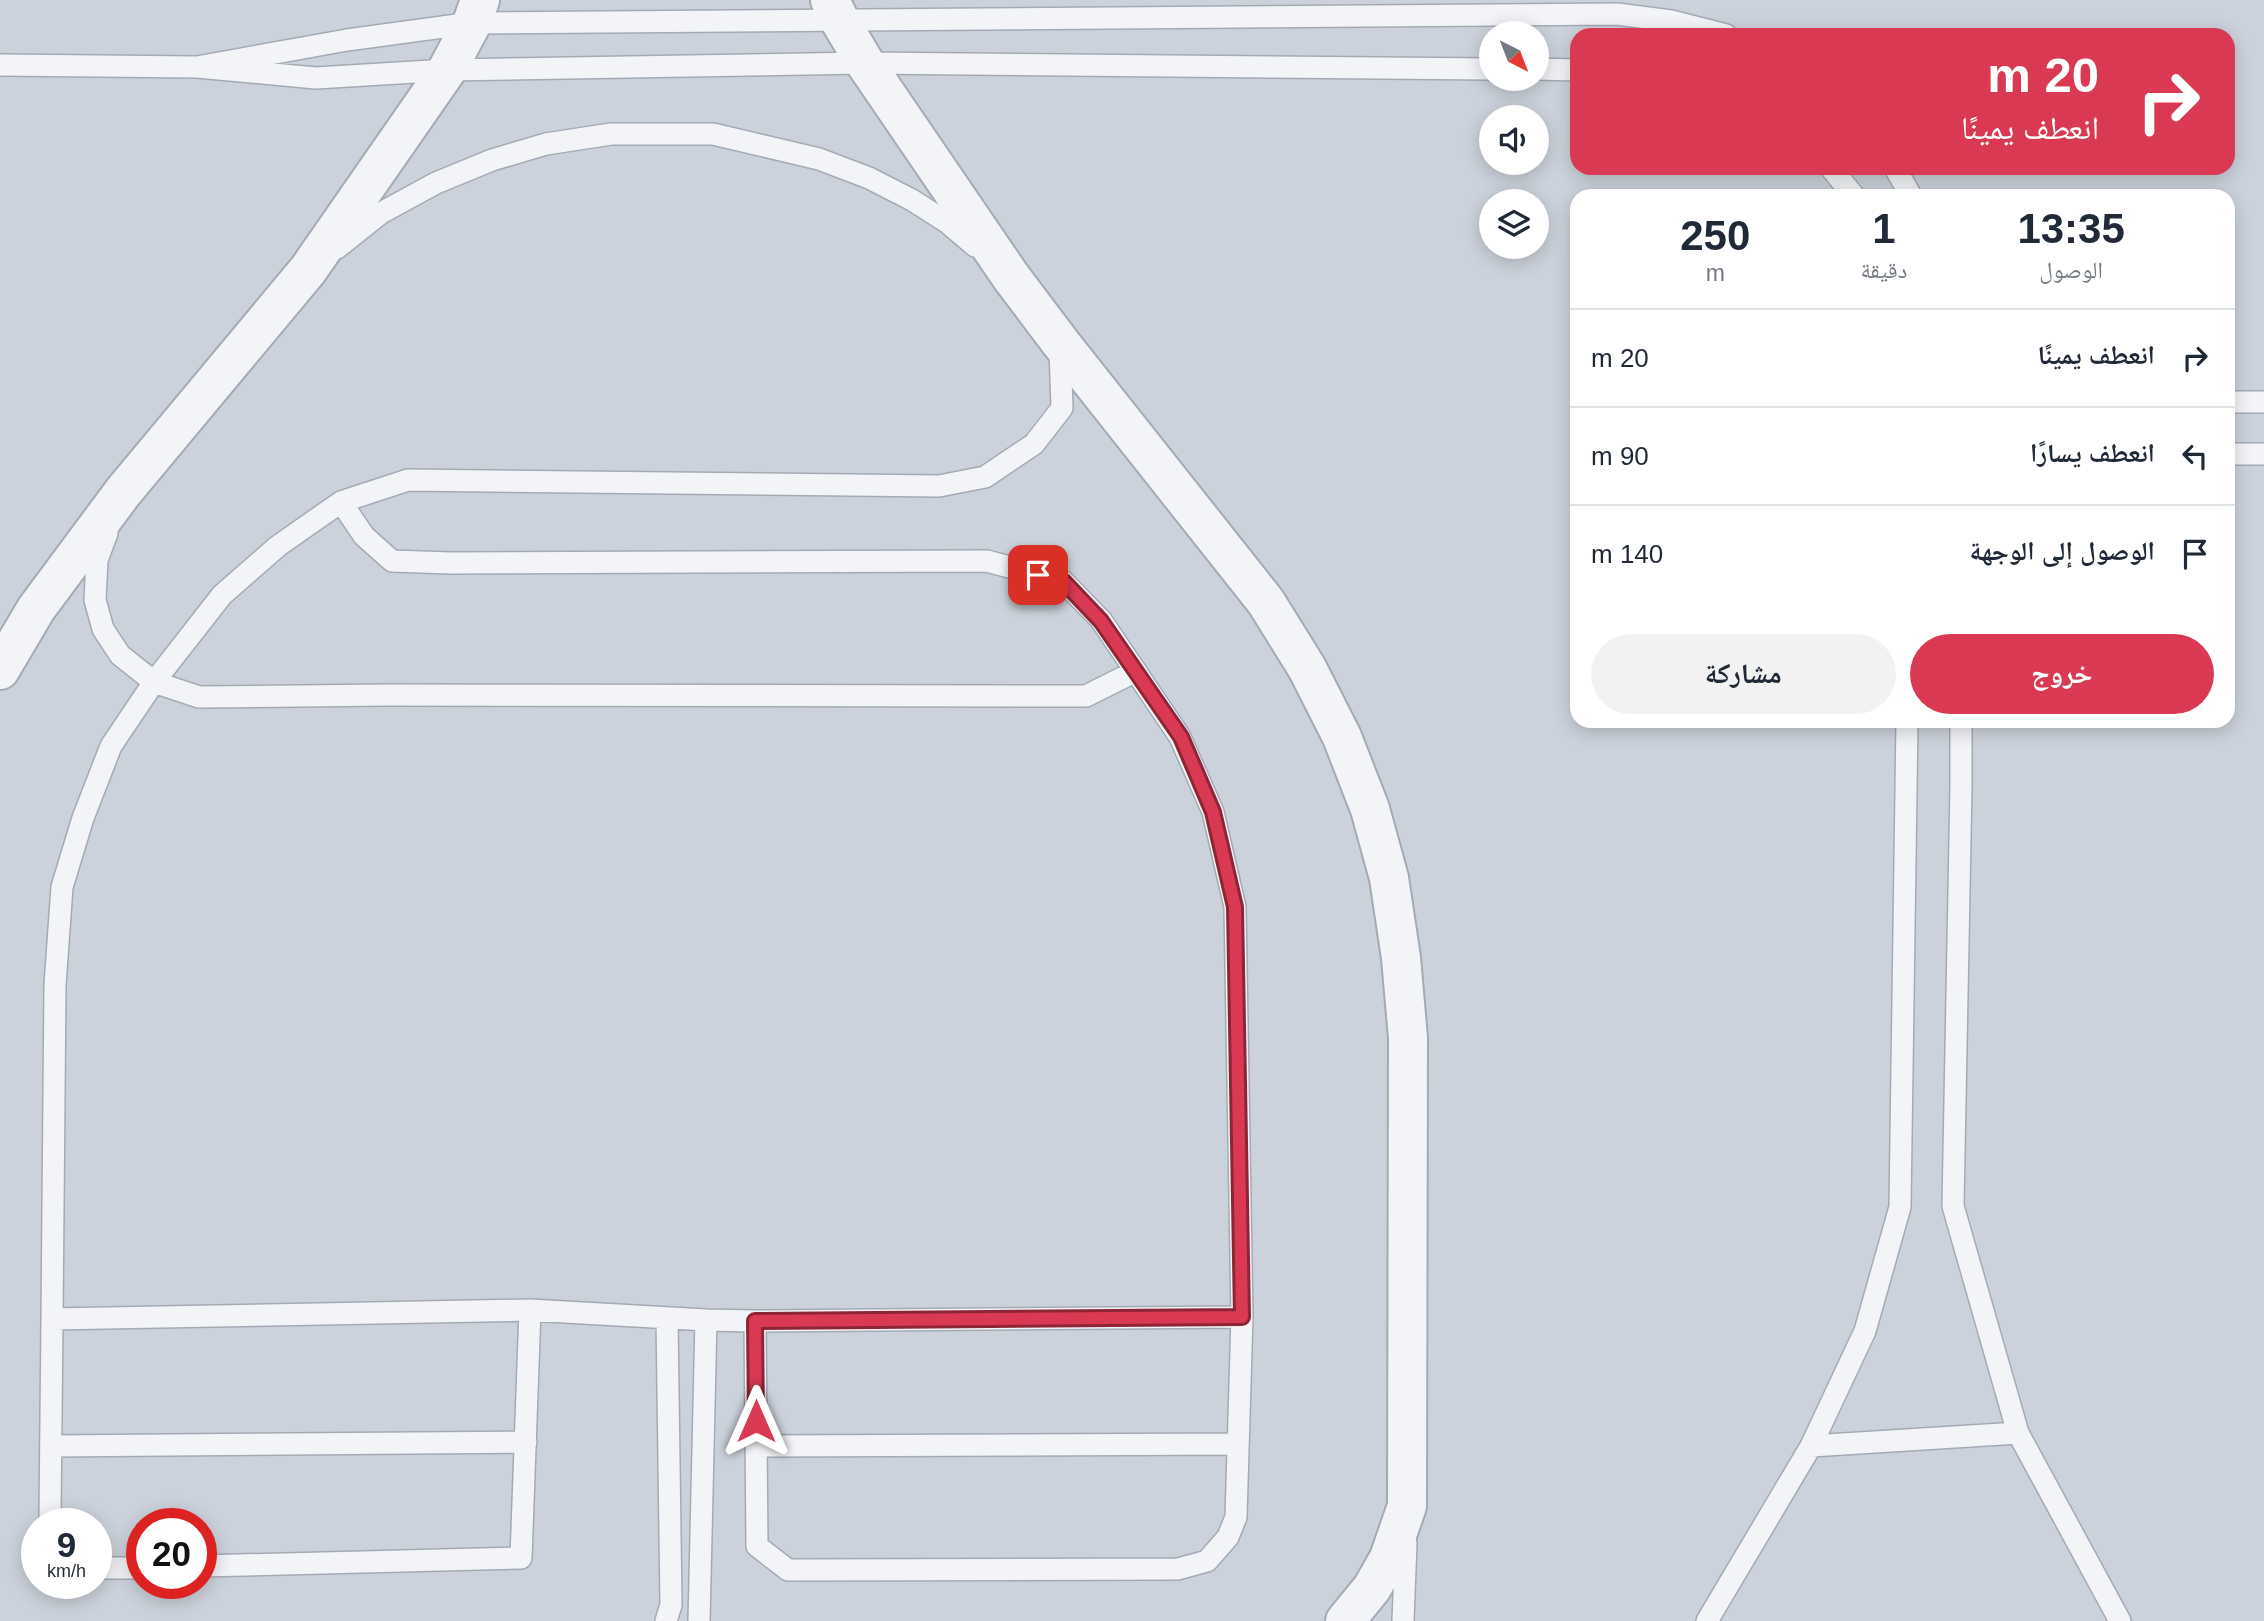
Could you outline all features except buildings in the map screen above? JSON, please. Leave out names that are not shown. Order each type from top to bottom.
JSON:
[{"type":"street","points":[[835,11],[865,63],[1011,277],[1266,602],[1307,668],[1342,737],[1370,809],[1389,878],[1401,958],[1408,1038],[1407,1506],[1389,1558],[1372,1588],[1345,1621]]},
{"type":"street","points":[[0,670],[36,609],[123,492],[308,271],[447,71],[475,12]]},
{"type":"lane","points":[[197,67],[347,40],[475,12],[1617,14],[1696,28]]},
{"type":"lane","points":[[0,65],[197,67],[316,78],[447,71],[865,63],[1479,69]]},
{"type":"lane","points":[[1549,69],[1570,70]]},
{"type":"lane","points":[[308,271],[381,213],[436,183],[492,160],[546,144],[611,134],[713,134],[820,159],[869,178],[912,200],[948,223],[1011,277]]},
{"type":"lane","points":[[1837,175],[1848,189]]},
{"type":"lane","points":[[50,1508],[55,985],[62,887],[83,818],[111,746],[153,682],[222,595],[278,546],[341,502],[408,480],[939,486],[985,477],[1034,444],[1062,408],[1060,342]]},
{"type":"lane","points":[[2235,402],[2264,402]]},
{"type":"lane","points":[[2235,454],[2264,454]]},
{"type":"lane","points":[[123,492],[97,560],[95,600],[103,629],[120,655],[153,682],[199,697],[1086,696],[1136,671]]},
{"type":"lane","points":[[341,502],[364,536],[392,561],[987,561],[1064,582],[1101,621],[1181,737],[1213,812],[1235,907],[1242,1317],[1236,1517],[1228,1537],[1207,1561],[1178,1569],[788,1570],[757,1546],[755,1321]]},
{"type":"lane","points":[[1707,1621],[1811,1446],[1865,1331],[1900,1207],[1907,728]]},
{"type":"lane","points":[[1961,728],[1953,1206],[2018,1433],[2120,1621]]},
{"type":"lane","points":[[52,1319],[530,1310],[755,1321],[1242,1317]]},
{"type":"lane","points":[[217,1566],[521,1558],[530,1310]]},
{"type":"lane","points":[[666,1621],[671,1605],[667,1318]]},
{"type":"lane","points":[[699,1621],[706,1320]]},
{"type":"lane","points":[[1811,1446],[2018,1433]]},
{"type":"lane","points":[[51,1446],[526,1442]]},
{"type":"lane","points":[[756,1446],[1238,1444]]},
{"type":"lane","points":[[1403,1621],[1407,1506]]},
{"type":"shaded area","points":[[0,0],[2264,0],[2264,1621],[0,1621]]},
{"type":"route","points":[[756,1421],[755,1321],[1242,1317],[1235,907],[1213,812],[1181,737],[1101,621],[1064,582],[1038,575]]}]
